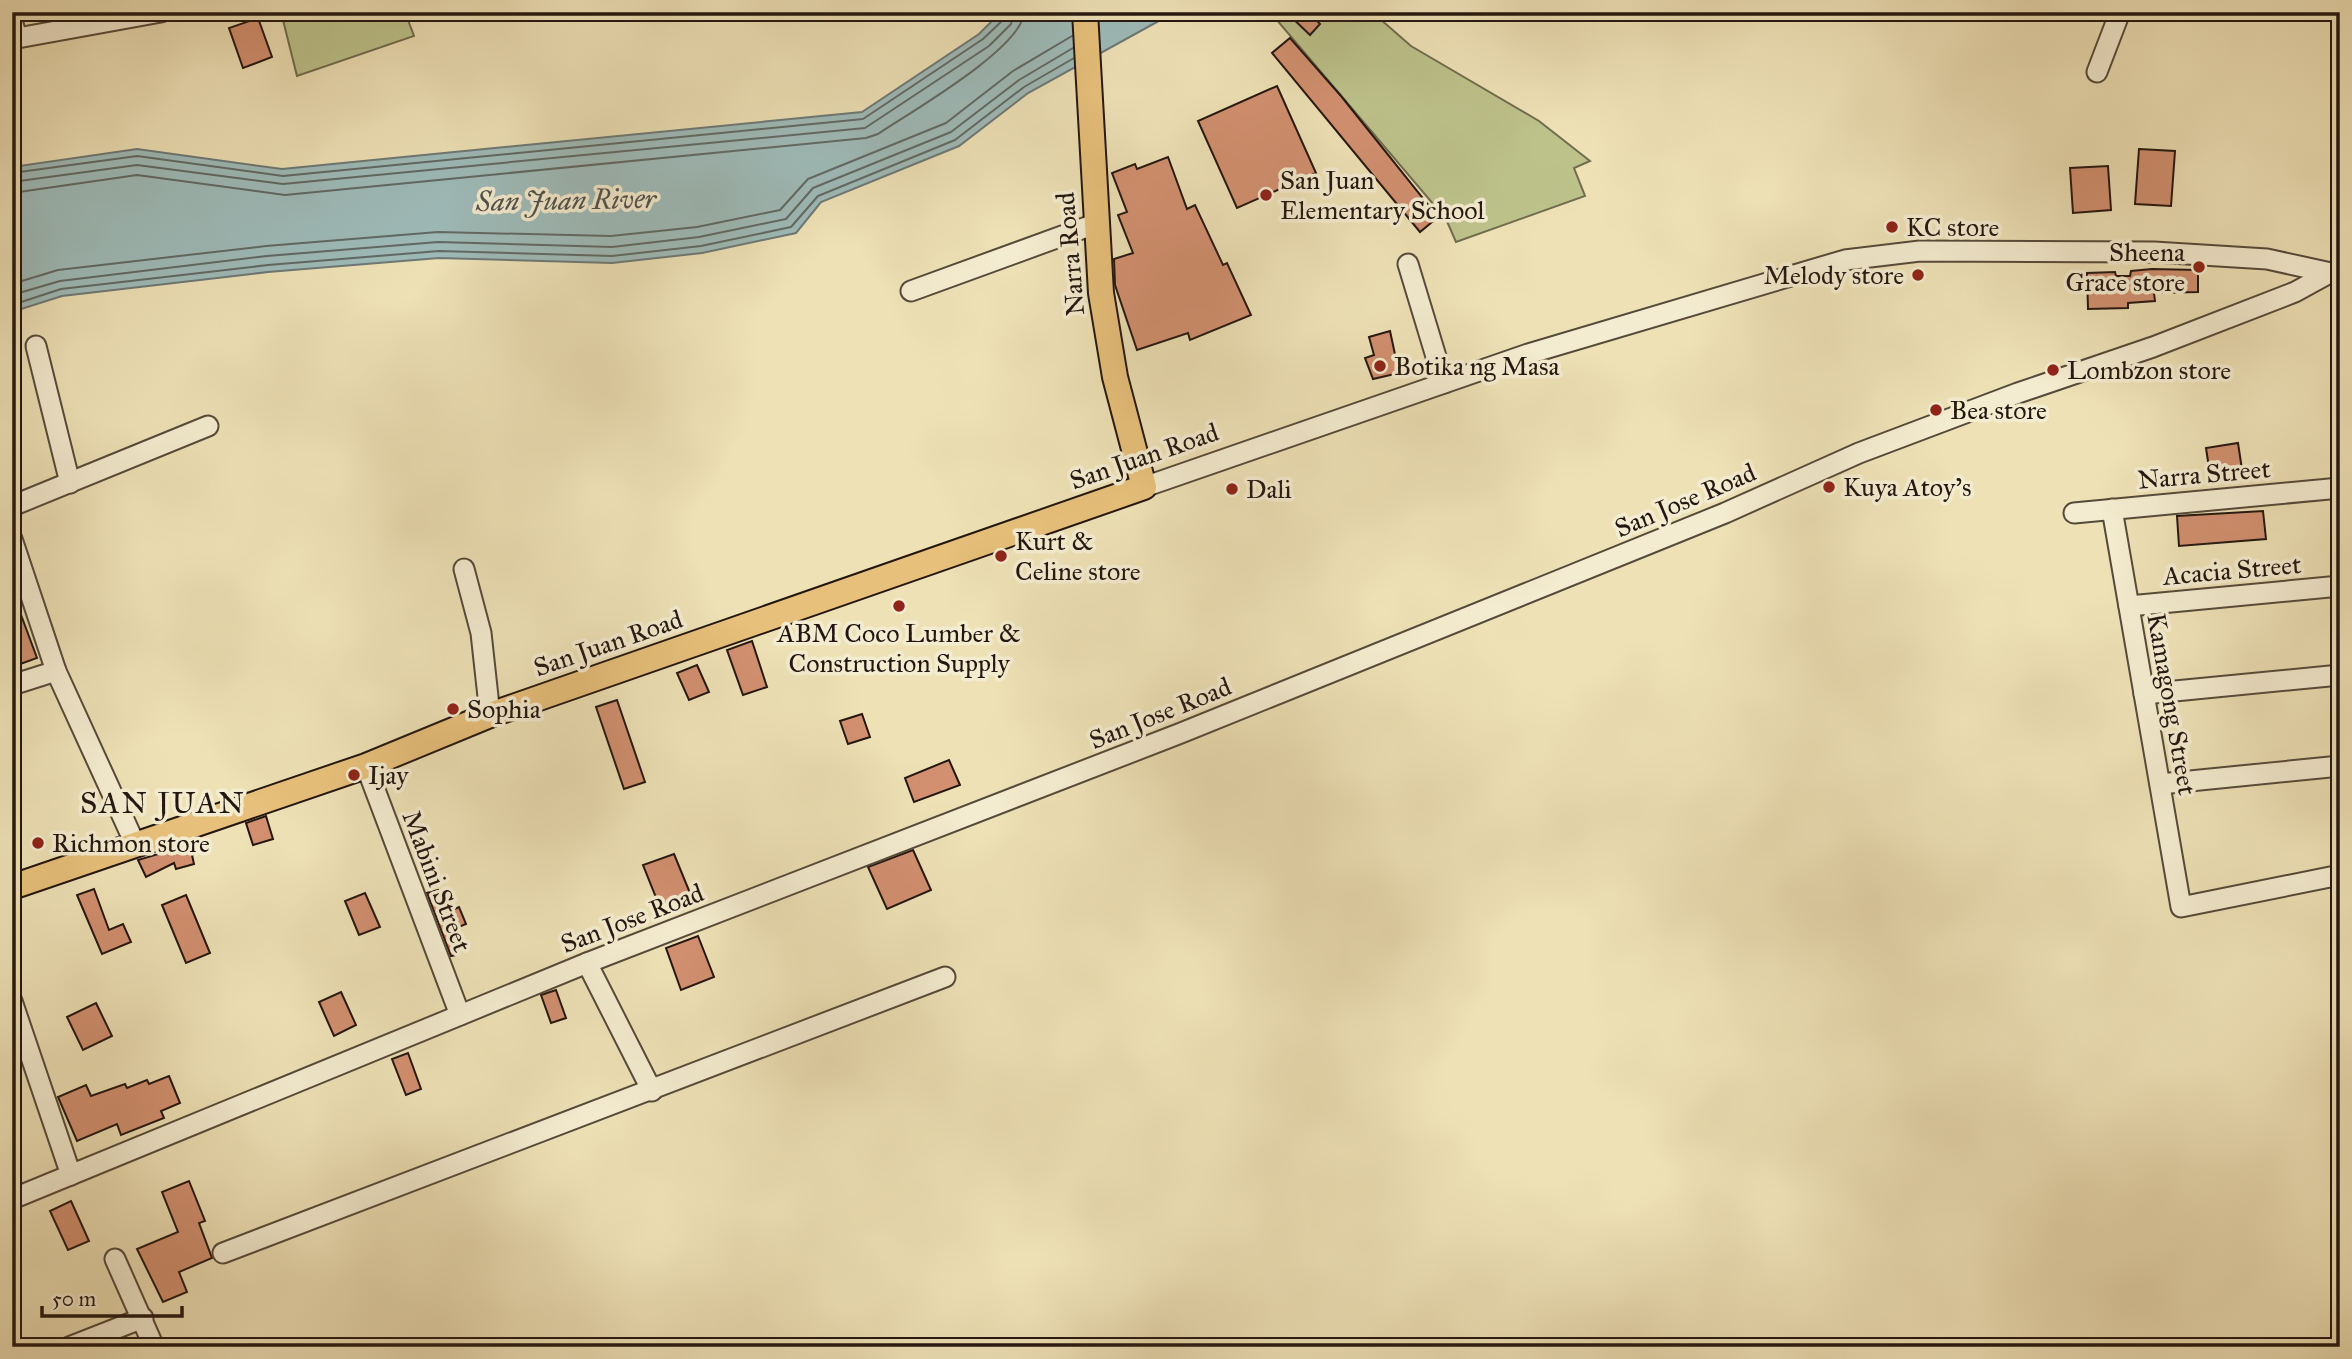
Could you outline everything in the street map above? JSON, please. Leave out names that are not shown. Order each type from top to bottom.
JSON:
[{"type":"main road","name":"Narra Road","points":[[1085,12],[1092,113],[1095,224],[1110,351],[1144,487]]},
{"type":"main road","name":"San Juan Road","points":[[12,887],[366,766],[490,715],[1144,487]]},
{"type":"street","points":[[14,32],[88,19],[160,12]]},
{"type":"street","points":[[2097,72],[2120,12]]},
{"type":"street","points":[[911,291],[1095,224]]},
{"type":"street","name":"San Juan Road","points":[[1144,487],[1528,354],[1845,260],[1920,251],[2154,251],[2267,259],[2333,275]]},
{"type":"street","points":[[1408,264],[1444,383]]},
{"type":"street","name":"San Jose Road","points":[[12,1199],[587,963],[1181,733],[1726,513],[1859,453],[2018,393],[2153,347],[2333,275]]},
{"type":"street","points":[[36,346],[70,483]]},
{"type":"street","points":[[12,506],[208,426]]},
{"type":"street","name":"Narra Street","points":[[2074,513],[2340,488]]},
{"type":"street","name":"Kamagong Street","points":[[2112,509],[2181,907],[2340,874]]},
{"type":"street","points":[[12,540],[56,671],[136,846]]},
{"type":"street","points":[[464,569],[481,633],[490,715]]},
{"type":"street","name":"Acacia Street","points":[[2129,606],[2340,586]]},
{"type":"street","points":[[12,685],[56,671]]},
{"type":"street","points":[[2144,694],[2340,675]]},
{"type":"street","name":"Mabini Street","points":[[366,766],[460,1015]]},
{"type":"street","points":[[2160,784],[2340,766]]},
{"type":"street","points":[[587,963],[652,1091]]},
{"type":"street","points":[[223,1253],[945,977]]},
{"type":"street","points":[[12,1001],[71,1175]]},
{"type":"street","points":[[115,1259],[154,1347]]},
{"type":"street","points":[[69,1347],[143,1318]]},
{"type":"green space","points":[[281,12],[405,12],[414,36],[297,76]]},
{"type":"green space","points":[[1270,12],[1372,12],[1411,46],[1539,121],[1590,161],[1574,168],[1585,196],[1456,242],[1446,219]]},
{"type":"water","name":"San Juan River","points":[[1001,12],[1175,12],[1028,93],[959,146],[821,202],[796,233],[702,253],[612,263],[439,258],[268,272],[62,296],[12,312],[12,167],[137,149],[282,169],[862,112],[979,34]]},
{"type":"building","points":[[1286,12],[1309,12],[1320,24],[1310,35]]},
{"type":"building","points":[[258,18],[272,57],[243,68],[229,28]]},
{"type":"building","points":[[1290,38],[1341,96],[1438,217],[1420,232],[1272,53]]},
{"type":"building","points":[[1277,86],[1316,173],[1237,208],[1198,121]]},
{"type":"building","points":[[2139,149],[2175,151],[2171,206],[2135,204]]},
{"type":"building","points":[[1168,157],[1187,209],[1195,205],[1223,265],[1227,263],[1251,315],[1190,340],[1188,333],[1137,350],[1115,285],[1114,259],[1133,253],[1118,215],[1127,212],[1112,173],[1135,164],[1137,169]]},
{"type":"building","points":[[2108,166],[2111,210],[2073,213],[2070,168]]},
{"type":"building","points":[[2198,270],[2198,292],[2154,293],[2155,301],[2128,303],[2128,308],[2088,309],[2087,273],[2115,272],[2116,276],[2130,276],[2131,271]]},
{"type":"building","points":[[1390,331],[1399,373],[1373,379],[1365,358],[1374,355],[1369,337]]},
{"type":"building","points":[[2238,443],[2243,476],[2211,481],[2206,448]]},
{"type":"building","points":[[2263,511],[2266,539],[2179,546],[2177,516]]},
{"type":"building","points":[[14,596],[37,658],[12,667],[12,597]]},
{"type":"building","points":[[752,641],[767,687],[743,695],[727,650]]},
{"type":"building","points":[[697,665],[709,692],[689,700],[677,673]]},
{"type":"building","points":[[617,700],[645,782],[624,789],[596,707]]},
{"type":"building","points":[[862,714],[870,737],[848,744],[840,721]]},
{"type":"building","points":[[949,760],[960,785],[914,802],[905,778]]},
{"type":"building","points":[[266,816],[273,839],[253,845],[246,823]]},
{"type":"building","points":[[198,842],[201,851],[192,855],[194,864],[176,869],[174,863],[146,877],[138,860]]},
{"type":"building","points":[[913,850],[931,890],[887,909],[868,867]]},
{"type":"building","points":[[674,854],[690,893],[659,905],[643,865]]},
{"type":"building","points":[[94,889],[109,930],[123,924],[131,942],[102,954],[77,895]]},
{"type":"building","points":[[438,890],[444,914],[459,907],[466,924],[449,931],[456,955],[451,956],[427,893]]},
{"type":"building","points":[[365,893],[380,927],[359,935],[345,901]]},
{"type":"building","points":[[186,895],[210,953],[186,963],[162,905]]},
{"type":"building","points":[[698,936],[714,977],[681,990],[666,948]]},
{"type":"building","points":[[556,990],[566,1018],[551,1023],[541,995]]},
{"type":"building","points":[[341,992],[356,1025],[334,1036],[319,1002]]},
{"type":"building","points":[[96,1003],[112,1036],[83,1050],[67,1017]]},
{"type":"building","points":[[408,1053],[421,1089],[406,1095],[392,1059]]},
{"type":"building","points":[[169,1076],[180,1103],[161,1111],[164,1118],[121,1135],[117,1124],[77,1141],[58,1097],[86,1085],[91,1096],[125,1084],[127,1088],[147,1080],[149,1084]]},
{"type":"building","points":[[189,1181],[205,1221],[199,1223],[212,1258],[179,1272],[187,1292],[163,1302],[137,1249],[178,1232],[162,1192]]},
{"type":"building","points":[[71,1201],[89,1241],[68,1250],[50,1211]]},
{"type":"place","name":"San Juan Elementary School","points":[[1266,195]]},
{"type":"place","name":"KC store","points":[[1892,227]]},
{"type":"place","name":"Sheena Grace store","points":[[2199,267]]},
{"type":"place","name":"Melody store","points":[[1918,275]]},
{"type":"place","name":"Botika ng Masa","points":[[1380,366]]},
{"type":"place","name":"Lombzon store","points":[[2053,370]]},
{"type":"place","name":"Bea store","points":[[1936,410]]},
{"type":"place","name":"Kuya Atoy's","points":[[1829,487]]},
{"type":"place","name":"Dali","points":[[1232,489]]},
{"type":"place","name":"Kurt & Celine store","points":[[1001,556]]},
{"type":"place","name":"ABM Coco Lumber & Construction Supply","points":[[899,606]]},
{"type":"place","name":"Sophia","points":[[453,709]]},
{"type":"place","name":"Ijay","points":[[354,775]]},
{"type":"place","name":"Richmon store","points":[[38,843]]},
{"type":"district","name":"SAN JUAN","points":[[163,803]]}]
